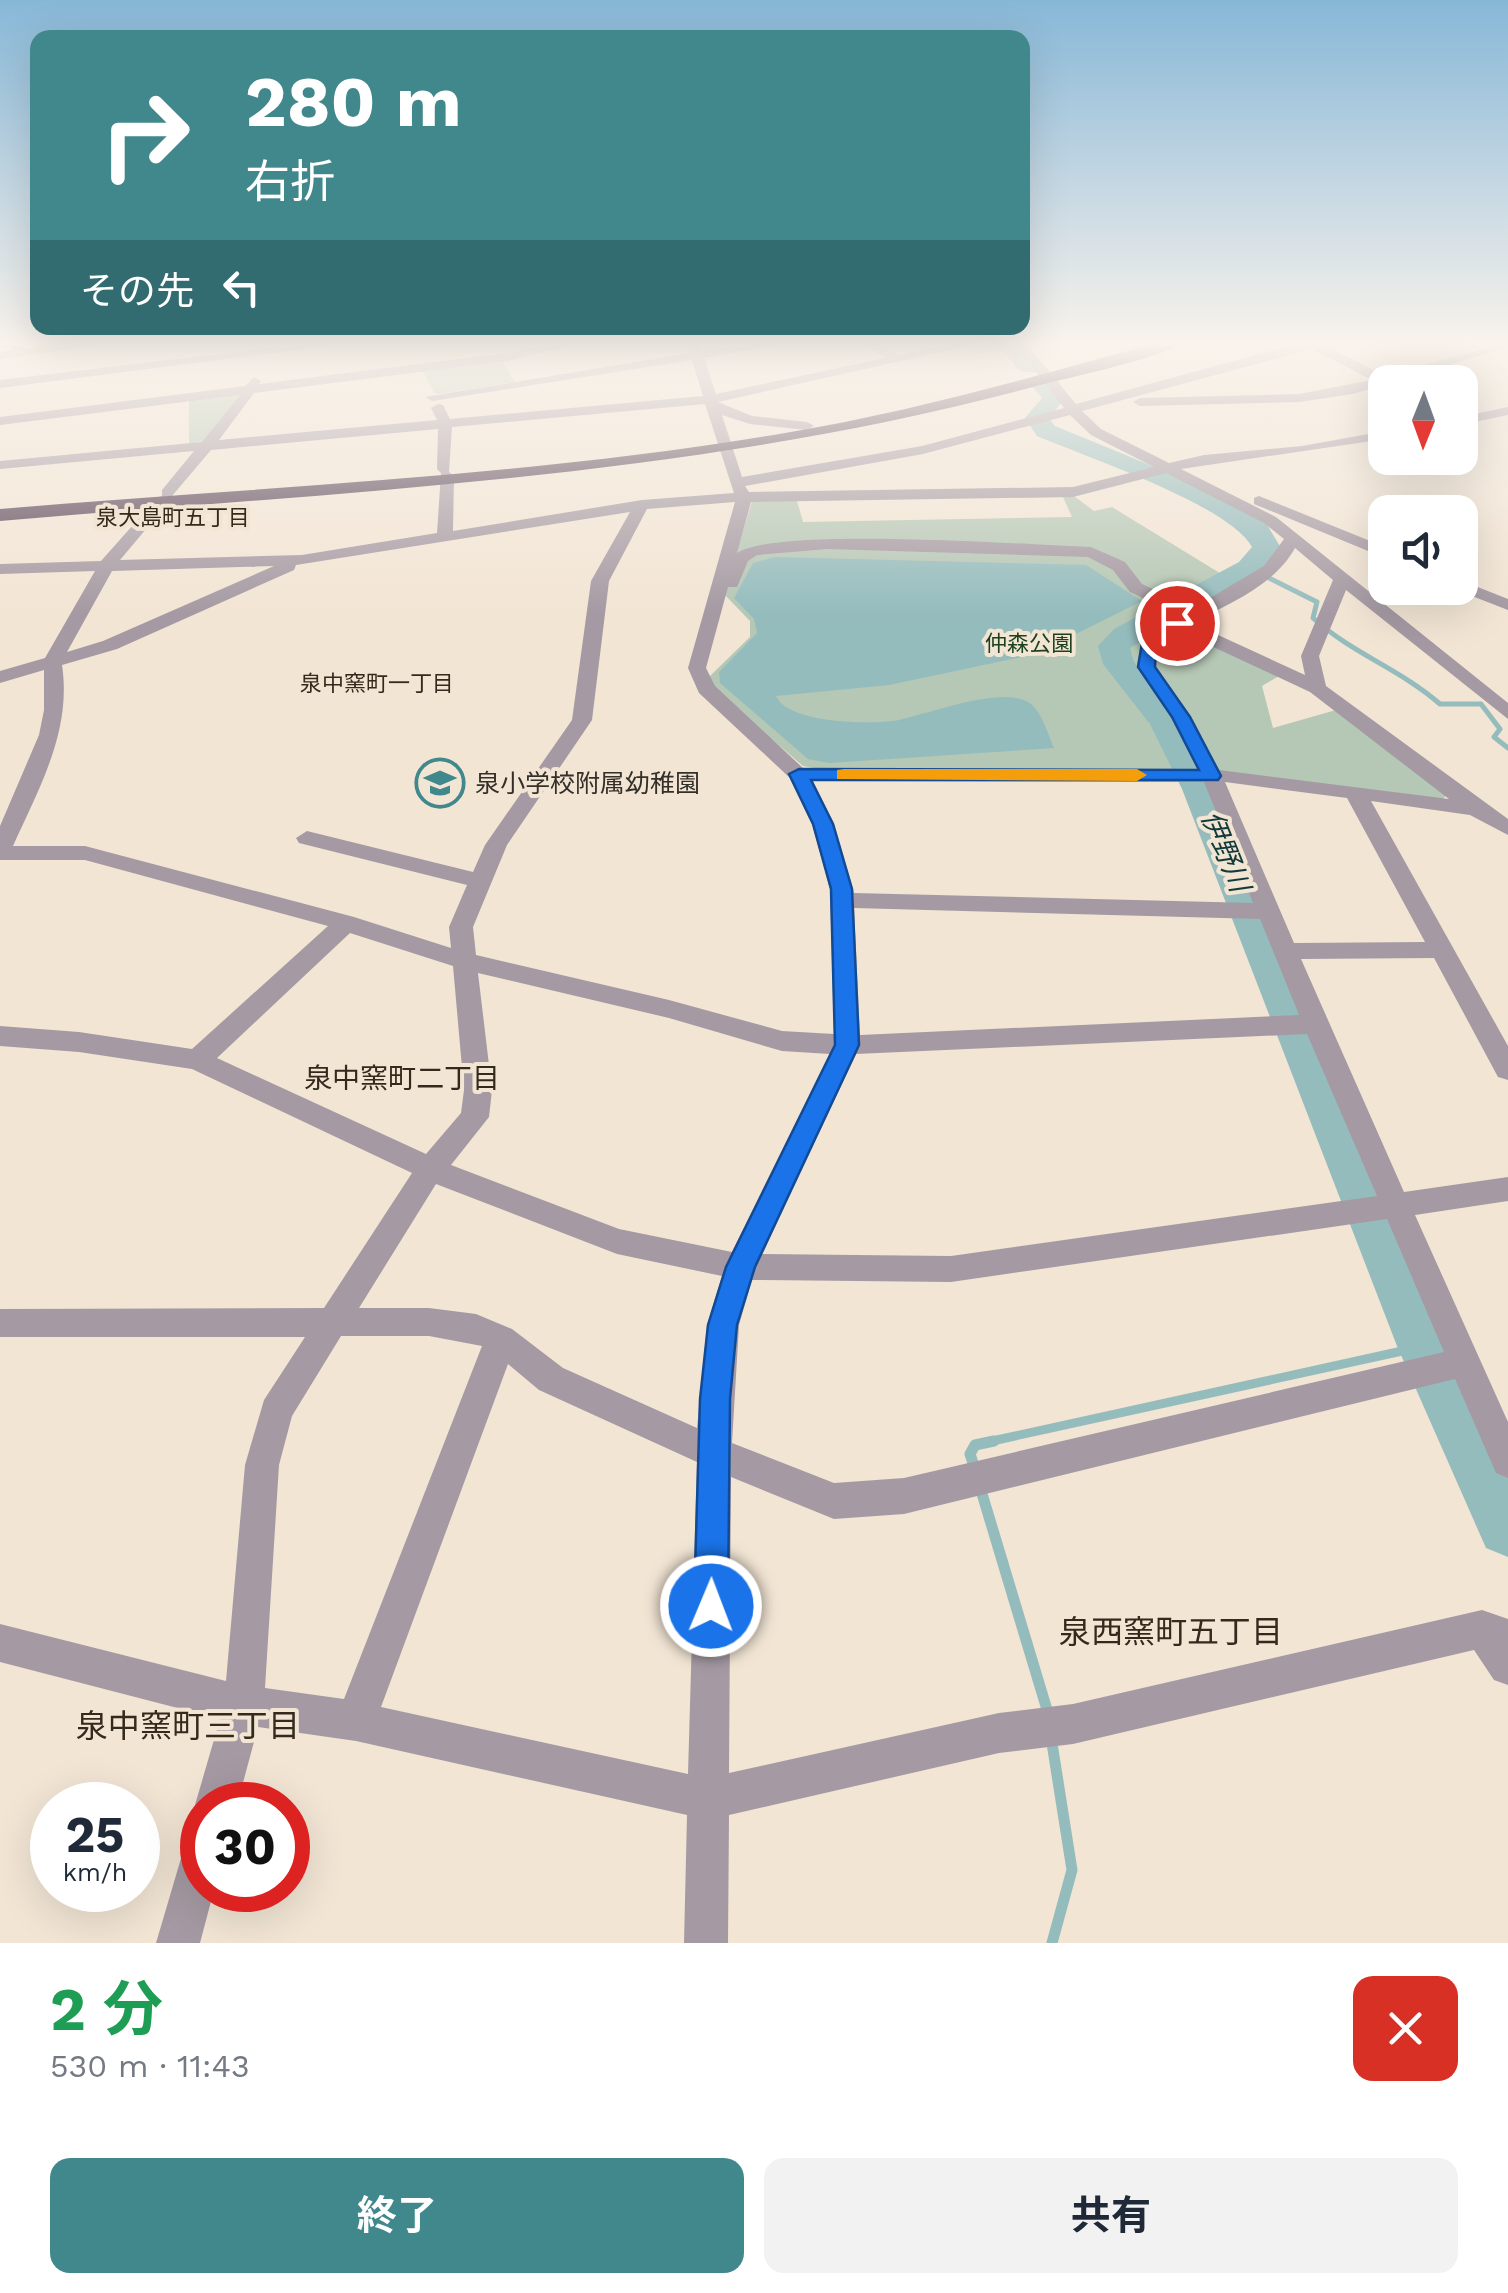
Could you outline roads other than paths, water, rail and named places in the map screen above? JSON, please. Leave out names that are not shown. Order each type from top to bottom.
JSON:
[{"type":"highway","points":[[725,443],[775,433]]},
{"type":"highway","points":[[0,511],[445,472],[793,433]]},
{"type":"street","points":[[218,433],[106,566],[52,662],[56,675],[48,742],[0,851],[85,853],[346,923],[464,961],[669,1009],[782,1041],[847,1045],[1316,1024]]},
{"type":"street","points":[[0,465],[345,433]]},
{"type":"street","points":[[445,433],[445,539]]},
{"type":"street","points":[[706,1943],[714,1453],[723,1325],[740,1267],[847,1045],[842,900],[823,824],[799,774],[706,688],[696,668],[740,490],[722,433]]},
{"type":"street","points":[[0,569],[302,560],[740,490],[989,433]]},
{"type":"street","points":[[1097,433],[1164,471],[1208,486],[1270,520],[1508,713]]},
{"type":"street","points":[[740,490],[1046,494],[1138,478],[1204,459],[1302,450],[1368,438]]},
{"type":"street","points":[[1208,486],[1221,485],[1368,547]]},
{"type":"street","points":[[222,1782],[244,1705],[262,1465],[276,1411],[430,1169],[474,1116],[478,1090],[461,927],[496,845],[582,720],[588,698],[588,657],[600,580],[642,506]]},
{"type":"street","points":[[1292,539],[1286,556],[1262,577],[1184,619],[1148,647],[1146,667],[1181,717],[1212,776],[1284,951],[1508,1460]]},
{"type":"street","points":[[717,592],[728,591],[742,558],[754,550],[827,544],[1091,552],[1120,566],[1136,588],[1166,602],[1184,619],[1317,688],[1476,809],[1508,828]]},
{"type":"street","points":[[0,676],[132,636],[302,560]]},
{"type":"street","points":[[1317,688],[1310,656],[1343,577]]},
{"type":"street","points":[[1478,592],[1508,604]]},
{"type":"street","points":[[799,774],[1212,776],[1476,809]]},
{"type":"street","points":[[1354,792],[1508,1070]]},
{"type":"street","points":[[307,838],[480,880]]},
{"type":"street","points":[[842,900],[1268,911]]},
{"type":"street","points":[[197,1060],[346,923]]},
{"type":"street","points":[[1284,951],[1440,950]]},
{"type":"street","points":[[0,1036],[79,1042],[197,1060],[430,1169],[616,1240],[740,1267],[905,1272],[951,1269],[1508,1189]]},
{"type":"street","points":[[0,1323],[429,1322],[476,1328],[501,1339],[551,1379],[714,1453],[834,1501],[904,1496],[1410,1372],[1465,1362]]},
{"type":"street","points":[[356,1721],[501,1339]]},
{"type":"street","points":[[0,1643],[244,1705],[356,1721],[708,1799],[999,1733],[1073,1724],[1495,1633],[1508,1666]]},
{"type":"street","points":[[178,1943],[186,1912]]},
{"type":"water","points":[[775,557],[1086,565],[1142,601],[1036,654],[889,685],[776,696],[784,705],[813,717],[870,722],[899,720],[984,699],[1016,698],[1037,710],[1054,748],[829,763],[808,759],[720,683],[719,672],[757,633],[754,619],[734,598],[753,563]]},
{"type":"waterway","name":"伊野川","points":[[1050,433],[1197,494],[1256,529],[1267,548],[1249,568],[1125,636],[1114,646],[1119,664],[1166,722],[1200,789],[1425,1346],[1508,1526]]},
{"type":"waterway","points":[[1249,568],[1317,602],[1313,618],[1440,704],[1481,704],[1500,729],[1494,737],[1508,748]]},
{"type":"waterway","points":[[983,1443],[1425,1346]]},
{"type":"waterway","points":[[975,1469],[970,1454],[975,1445],[994,1441]]},
{"type":"waterway","points":[[980,1487],[1048,1713]]},
{"type":"waterway","points":[[1051,1737],[1072,1870],[1052,1943]]},
{"type":"place","name":"泉小学校附属幼稚園","points":[[440,783]]},
{"type":"district","name":"泉大島町五丁目","points":[[173,517]]},
{"type":"district","name":"泉中窯町一丁目","points":[[377,683]]},
{"type":"district","name":"泉中窯町二丁目","points":[[402,1078]]},
{"type":"district","name":"泉西窯町五丁目","points":[[1171,1632]]},
{"type":"district","name":"泉中窯町三丁目","points":[[188,1726]]},
{"type":"park label","name":"仲森公園","points":[[1029,643]]}]
